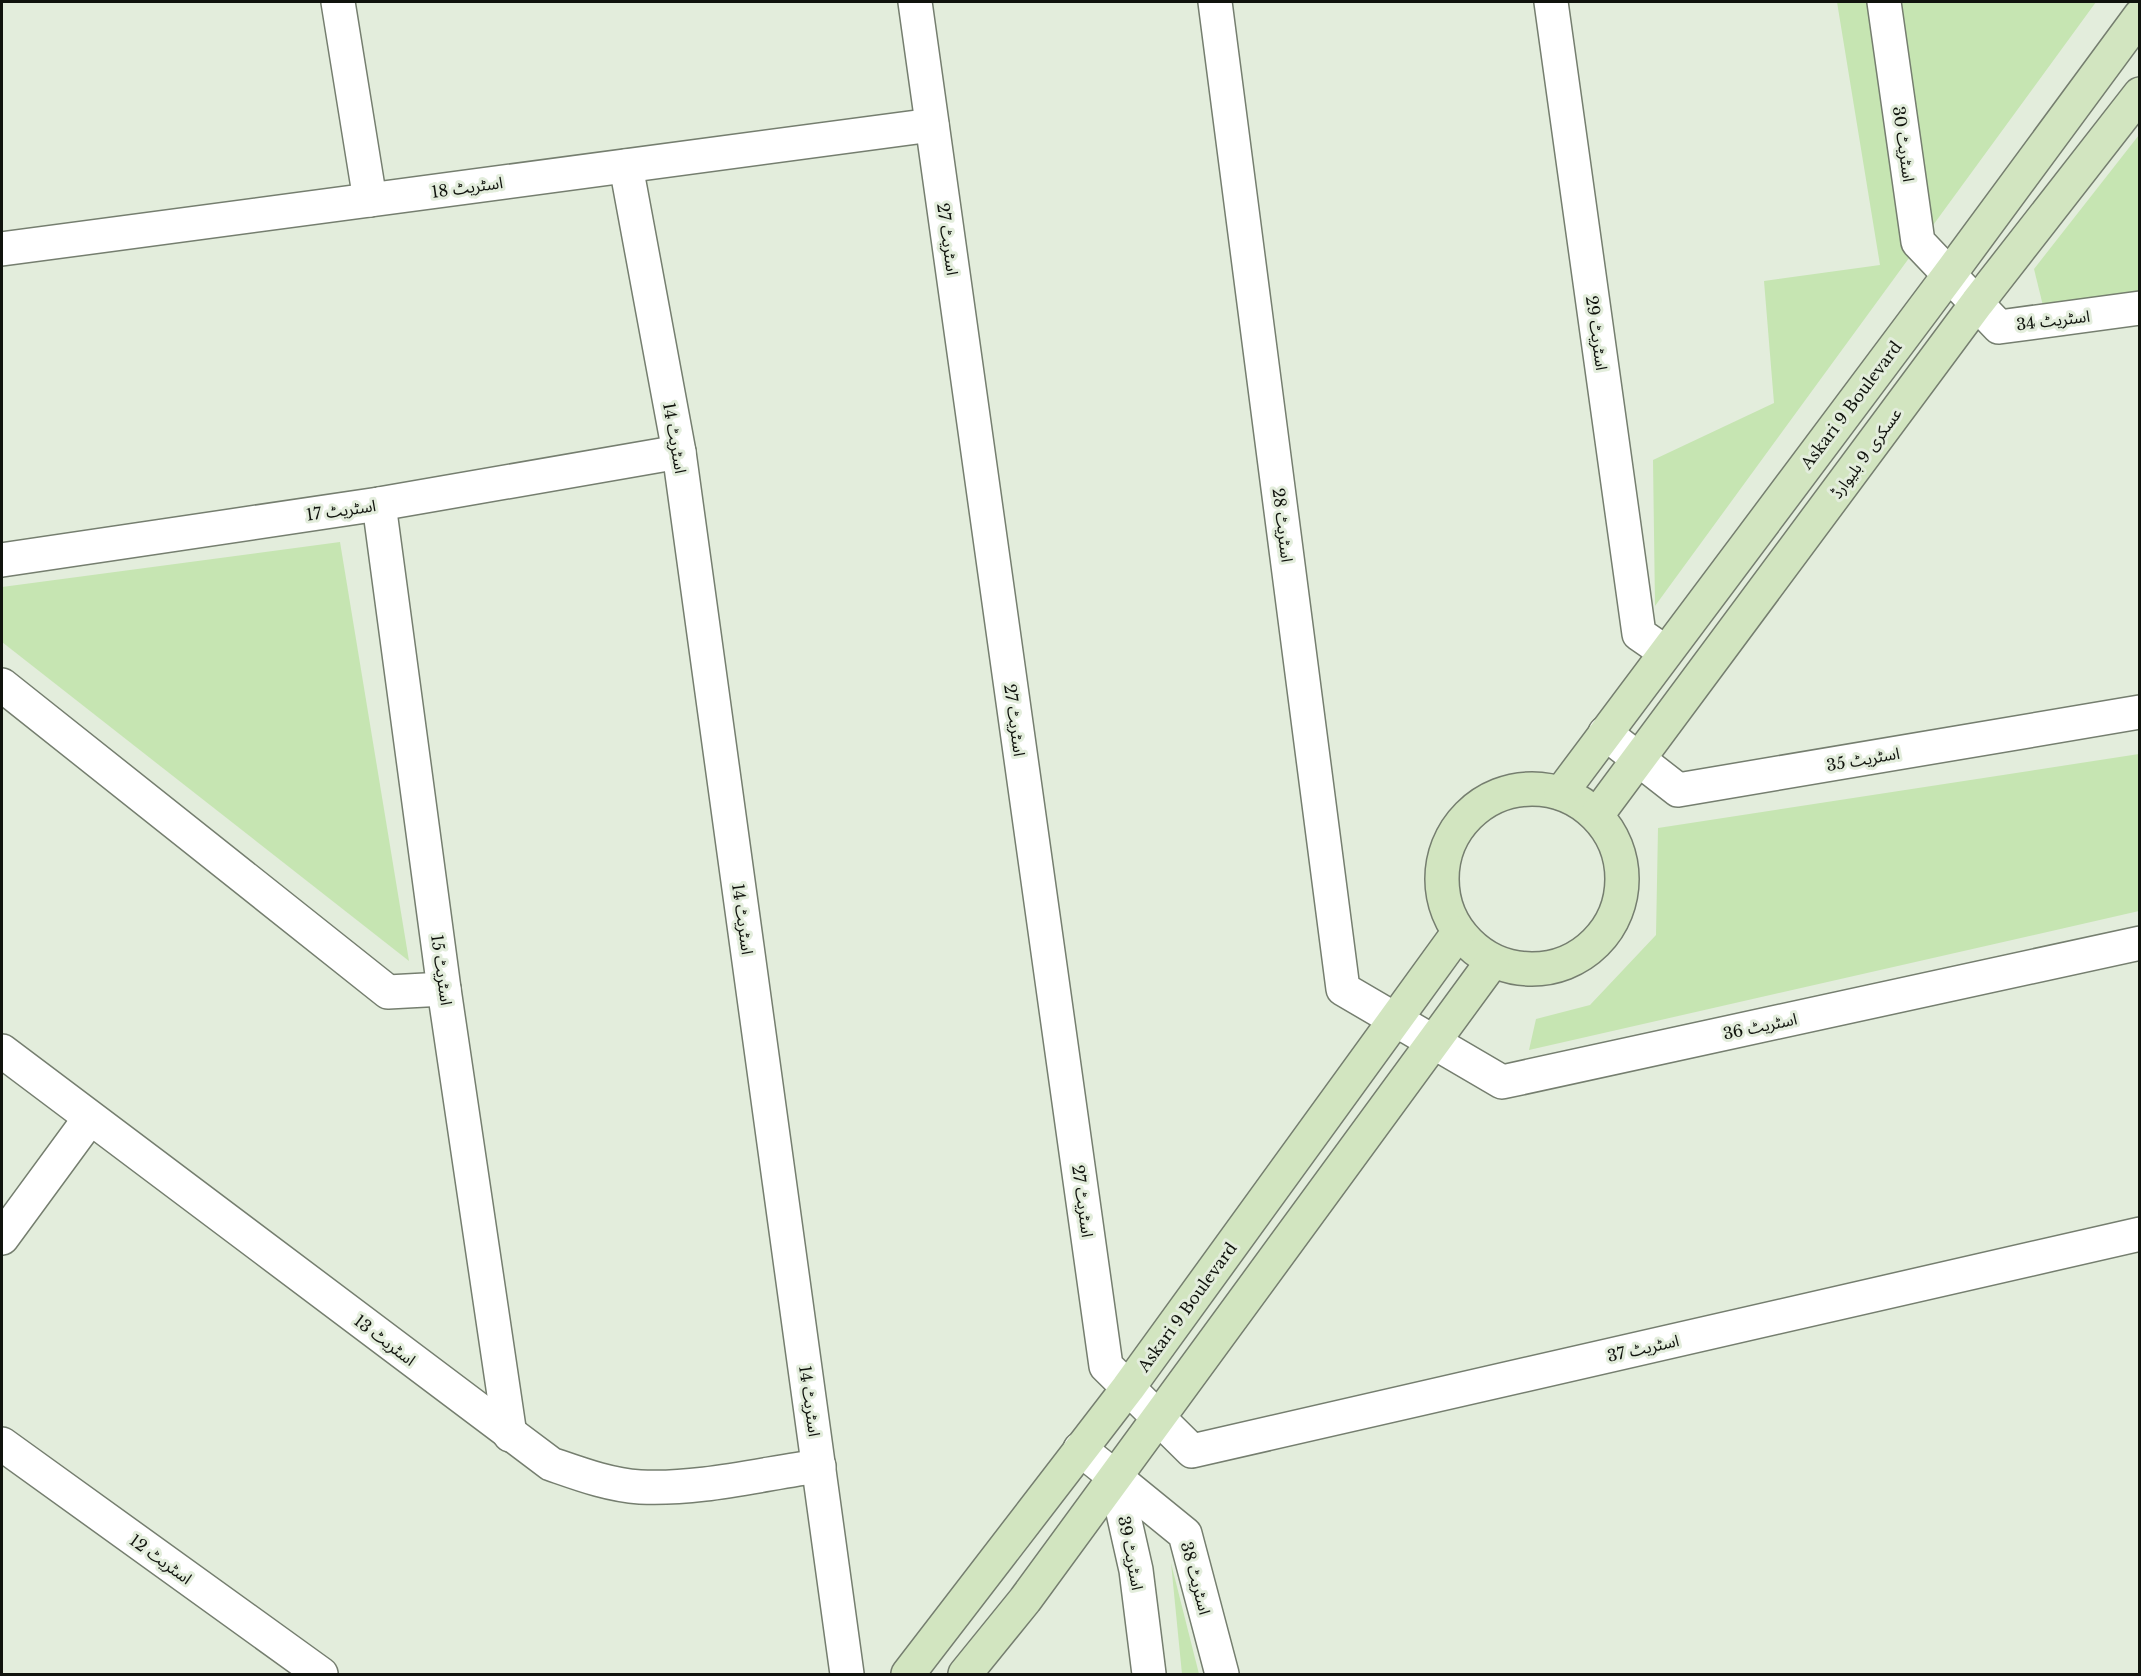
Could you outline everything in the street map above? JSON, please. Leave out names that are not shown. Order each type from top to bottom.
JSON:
[{"type":"street","points":[[338,2],[370,200]]},
{"type":"street","name":"اسٹریٹ 27","points":[[915,2],[1106,1366],[1158,1417]]},
{"type":"street","name":"اسٹریٹ 28","points":[[1215,2],[1343,989],[1394,1019]]},
{"type":"street","name":"اسٹریٹ 29","points":[[1551,2],[1639,634],[1665,652]]},
{"type":"street","name":"اسٹریٹ 30","points":[[1884,2],[1918,242],[1977,303]]},
{"type":"street","name":"Askari 9 Boulevard","points":[[1561,793],[1949,275],[2139,16]]},
{"type":"street","name":"عسکری 9 بلیوارڈ","points":[[1597,815],[1977,303],[2139,94]]},
{"type":"street","name":"اسٹریٹ 18","points":[[2,249],[932,125]]},
{"type":"street","name":"اسٹریٹ 14","points":[[626,166],[679,452],[847,1674]]},
{"type":"street","name":"اسٹریٹ 34","points":[[1977,303],[1999,327],[2139,308]]},
{"type":"street","name":"اسٹریٹ 17","points":[[2,560],[379,504],[679,452]]},
{"type":"street","name":"اسٹریٹ 15","points":[[379,504],[444,989],[510,1435]]},
{"type":"street","points":[[2,685],[388,992],[444,989]]},
{"type":"street","name":"اسٹریٹ 35","points":[[1605,733],[1678,789],[2139,712]]},
{"type":"street","points":[[1533,788],[1561,793],[1580,802],[1597,815],[1614,842],[1622,873],[1620,904],[1606,933],[1584,955],[1555,968],[1523,970],[1492,962],[1473,949],[1458,933],[1445,907],[1441,878],[1446,850],[1459,825],[1479,805],[1505,792],[1533,788]]},
{"type":"street","name":"Askari 9 Boulevard","points":[[908,1674],[1128,1388],[1458,933]]},
{"type":"street","name":"اسٹریٹ 36","points":[[1394,1019],[1502,1082],[2139,943]]},
{"type":"street","points":[[965,1674],[1025,1600],[1435,1044],[1492,962]]},
{"type":"street","name":"اسٹریٹ 13","points":[[2,1051],[551,1464],[594,1479],[639,1487],[678,1487],[819,1466]]},
{"type":"street","points":[[2,1238],[90,1118]]},
{"type":"street","name":"اسٹریٹ 37","points":[[1158,1417],[1192,1451],[2139,1234]]},
{"type":"street","name":"اسٹریٹ 12","points":[[2,1444],[321,1674]]},
{"type":"street","points":[[1080,1449],[1115,1477]]},
{"type":"street","name":"اسٹریٹ 39","points":[[1115,1477],[1136,1570],[1149,1674]]},
{"type":"street","name":"اسٹریٹ 38","points":[[1115,1477],[1185,1534],[1222,1674]]},
{"type":"green space","points":[[1837,2],[2096,2],[1655,606],[1653,460],[1774,403],[1764,281],[1880,265]]},
{"type":"green space","points":[[2139,135],[2139,298],[2045,314],[2034,269]]},
{"type":"green space","points":[[340,542],[409,961],[2,642],[2,587]]},
{"type":"green space","points":[[2139,754],[2139,911],[1529,1050],[1536,1019],[1590,1005],[1656,935],[1658,828]]},
{"type":"green space","points":[[1171,1563],[1199,1674],[1182,1674]]}]
